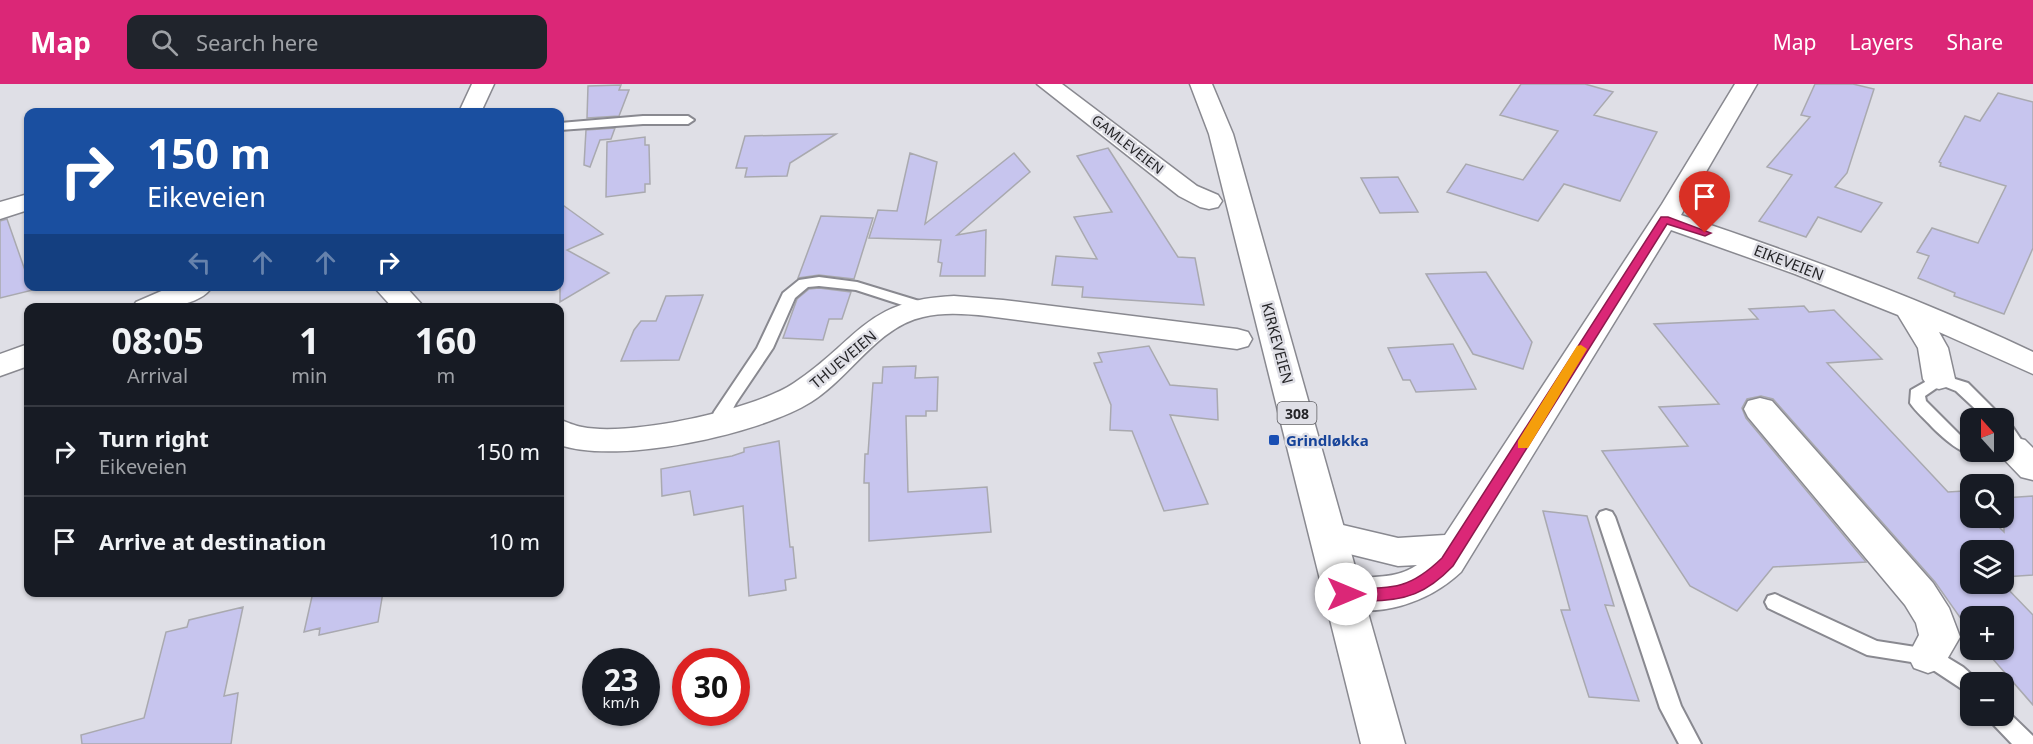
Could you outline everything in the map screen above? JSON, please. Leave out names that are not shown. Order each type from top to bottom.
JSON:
[{"type":"street","points":[[472,108],[483,84]]},
{"type":"street","name":"GAMLEVEIEN","points":[[1048,84],[1188,191],[1209,201]]},
{"type":"street","name":"KIRKEVEIEN","points":[[1201,84],[1221,134],[1346,594],[1383,744]]},
{"type":"street","points":[[1346,594],[1385,594],[1409,590],[1431,579],[1457,549],[1665,219],[1746,84]]},
{"type":"street","points":[[0,211],[24,203]]},
{"type":"street","name":"EIKEVEIEN","points":[[1665,219],[1756,249],[1911,311],[2033,364]]},
{"type":"street","points":[[158,303],[187,291]]},
{"type":"street","points":[[392,291],[406,303]]},
{"type":"street","name":"THUEVEIEN","points":[[564,433],[581,439],[608,440],[648,436],[770,409],[797,396],[870,333],[902,314],[924,307],[954,305],[997,308],[1237,339]]},
{"type":"street","points":[[1911,311],[1933,348],[1939,379]]},
{"type":"street","points":[[0,366],[24,356]]},
{"type":"street","points":[[1760,410],[1919,594],[1935,619],[1940,637],[1928,656]]},
{"type":"street","points":[[1330,536],[1398,552],[1457,549]]},
{"type":"lane","points":[[564,127],[643,120],[688,120]]},
{"type":"lane","points":[[718,422],[724,407],[765,348],[791,292],[800,284],[823,282],[873,290],[924,307]]},
{"type":"lane","points":[[1960,443],[1918,403],[1917,394],[1939,379],[1962,387],[1984,408]]},
{"type":"lane","points":[[1606,517],[1671,708],[1690,744]]},
{"type":"lane","points":[[1775,602],[1874,649],[1928,656],[1960,676]]},
{"type":"lane","points":[[2009,726],[2026,744]]},
{"type":"building","points":[[1521,84],[1585,84],[1613,92],[1594,115],[1657,132],[1620,201],[1564,184],[1538,221],[1447,192],[1466,164],[1523,180],[1558,131],[1500,115]]},
{"type":"building","points":[[1815,84],[1853,84],[1874,89],[1847,173],[1835,187],[1882,203],[1861,232],[1818,217],[1806,237],[1759,221],[1792,175],[1767,167],[1810,117],[1801,115]]},
{"type":"building","points":[[621,85],[619,90],[629,90],[619,116],[587,118],[588,86]]},
{"type":"building","points":[[1998,93],[2033,102],[2033,248],[2004,314],[1954,296],[1955,293],[1918,278],[1929,256],[1917,252],[1932,228],[1978,243],[2006,186],[1940,166],[1939,162],[1965,116],[1980,121]]},
{"type":"building","points":[[615,128],[611,139],[600,140],[590,167],[584,165],[586,130]]},
{"type":"building","points":[[836,134],[790,163],[787,176],[745,177],[747,168],[736,168],[745,136]]},
{"type":"building","points":[[645,137],[645,145],[649,145],[650,184],[645,184],[645,192],[606,197],[607,142]]},
{"type":"building","points":[[1108,148],[1178,257],[1195,258],[1204,305],[1082,297],[1083,287],[1052,285],[1056,256],[1097,259],[1074,217],[1112,212],[1077,156]]},
{"type":"building","points":[[910,153],[937,162],[925,224],[1014,153],[1030,172],[957,235],[986,230],[985,276],[940,276],[942,263],[938,262],[941,240],[869,238],[878,210],[897,211]]},
{"type":"building","points":[[1398,177],[1418,212],[1380,213],[1361,178]]},
{"type":"building","points":[[564,206],[603,234],[567,250],[609,273],[560,302],[560,291],[564,291]]},
{"type":"building","points":[[821,216],[873,218],[854,279],[819,275],[798,278]]},
{"type":"building","points":[[7,219],[24,268],[24,291],[29,291],[0,298],[0,221]]},
{"type":"building","points":[[1486,272],[1532,342],[1523,369],[1473,354],[1426,274]]},
{"type":"building","points":[[809,289],[851,292],[842,319],[829,319],[823,340],[783,338],[797,299]]},
{"type":"building","points":[[703,295],[679,360],[621,361],[634,330],[641,321],[656,321],[666,296]]},
{"type":"building","points":[[1804,306],[1809,312],[1834,310],[1882,359],[1827,363],[1948,492],[1960,491],[1960,528],[2000,528],[2004,532],[2004,528],[2014,528],[2014,497],[2033,496],[2033,575],[2014,576],[2014,540],[1960,540],[1960,594],[2013,594],[2033,615],[2033,705],[2014,683],[2014,672],[2004,672],[1994,660],[2014,660],[2014,606],[1960,606],[1960,617],[1935,582],[1773,399],[1761,396],[1747,399],[1742,408],[1746,418],[1866,562],[1773,567],[1737,611],[1690,586],[1602,451],[1688,446],[1659,407],[1719,404],[1654,324],[1758,319],[1749,309]]},
{"type":"building","points":[[1453,344],[1476,389],[1416,392],[1410,380],[1403,380],[1388,348]]},
{"type":"building","points":[[1149,346],[1170,385],[1217,389],[1218,420],[1170,415],[1208,504],[1164,511],[1132,431],[1110,430],[1111,405],[1094,363],[1102,362],[1098,353]]},
{"type":"building","points":[[916,366],[915,378],[938,377],[937,411],[926,411],[926,416],[906,416],[908,492],[987,487],[991,532],[869,541],[869,483],[864,483],[873,383],[882,383],[883,367]]},
{"type":"building","points":[[779,441],[790,547],[793,547],[796,578],[785,580],[786,590],[749,596],[743,506],[694,515],[690,491],[662,496],[661,469],[732,456],[744,452],[744,448]]},
{"type":"building","points":[[1543,511],[1587,516],[1614,606],[1605,605],[1639,701],[1589,697],[1561,610],[1570,610]]},
{"type":"building","points":[[312,597],[382,597],[378,622],[319,635],[320,628],[304,632]]},
{"type":"building","points":[[243,607],[224,696],[238,693],[231,744],[82,744],[81,735],[144,718],[166,632],[187,627],[189,620]]},
{"type":"slow traffic","points":[[1523,445],[1581,349]]},
{"type":"place","name":"Grindløkka","points":[[1274,440]]},
{"type":"route","points":[[1346,594],[1385,594],[1409,590],[1431,579],[1448,562],[1511,464],[1597,322],[1665,219],[1705,233]]}]
